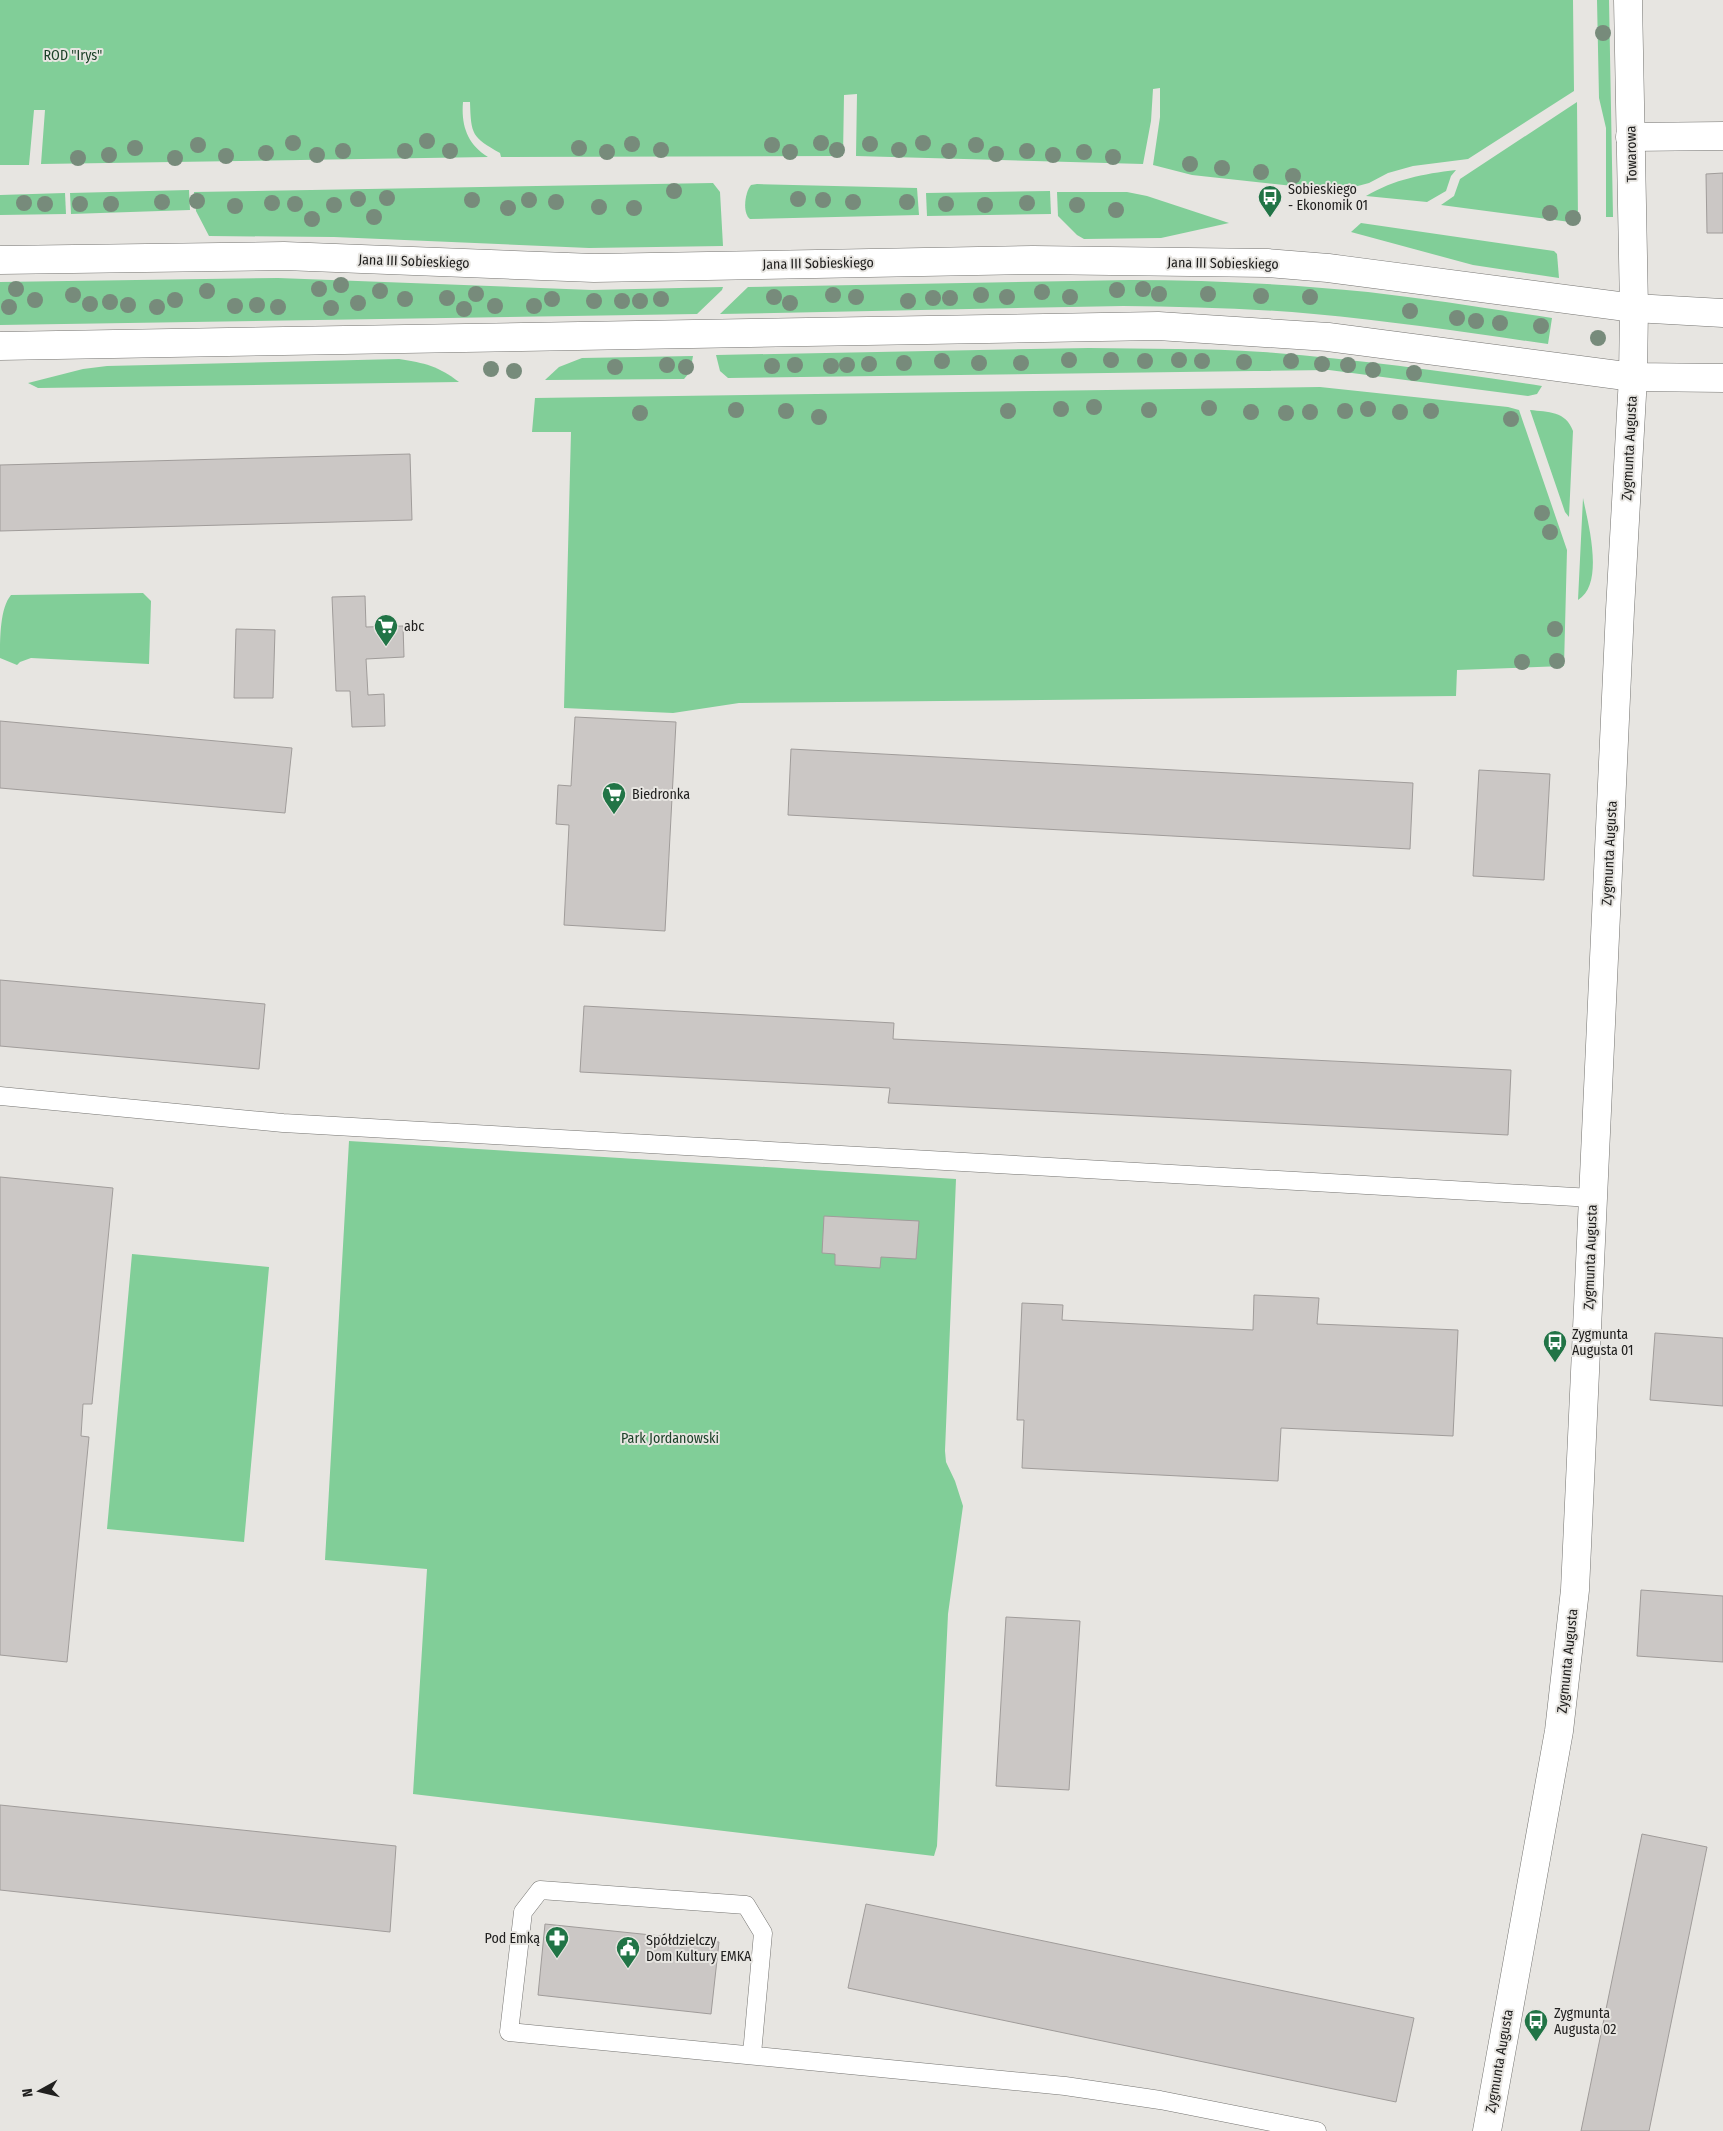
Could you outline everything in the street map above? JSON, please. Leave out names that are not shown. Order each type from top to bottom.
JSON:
[{"type":"street","name":"Towarowa","points":[[1628,0],[1634,308]]},
{"type":"street","points":[[1630,137],[1723,136]]},
{"type":"street","name":"Jana III Sobieskiego","points":[[0,260],[284,256],[594,268],[1034,260],[1267,262],[1328,268],[1634,308],[1723,313]]},
{"type":"street","points":[[1633,377],[1634,308]]},
{"type":"street","points":[[0,346],[1158,326],[1328,337],[1633,377],[1723,378]]},
{"type":"street","name":"Zygmunta Augusta","points":[[1487,2131],[1559,1731],[1575,1590],[1620,610],[1633,377]]},
{"type":"lane","points":[[0,1096],[276,1122],[1592,1198]]},
{"type":"lane","points":[[752,2054],[763,1933],[746,1905],[540,1890],[523,1912],[509,2032],[752,2054],[1074,2087],[1160,2100],[1317,2131]]},
{"type":"green space","name":"ROD \"Irys\"","points":[[0,0],[1573,0],[1574,91],[1468,159],[1413,166],[1388,173],[1369,183],[1339,191],[1192,175],[1153,165],[1160,117],[1160,88],[1153,89],[1151,121],[1143,164],[856,156],[857,94],[844,95],[843,156],[501,157],[500,153],[478,139],[471,122],[470,102],[463,102],[464,126],[470,140],[488,157],[41,164],[45,110],[34,110],[29,165],[0,165]]},
{"type":"green space","points":[[1597,0],[1609,0],[1613,217],[1606,217],[1606,128],[1599,98]]},
{"type":"green space","points":[[1577,102],[1578,223],[1441,205],[1454,196],[1460,179]]},
{"type":"green space","points":[[1456,170],[1451,176],[1446,191],[1427,202],[1366,196],[1388,185],[1410,178]]},
{"type":"green space","points":[[713,183],[720,192],[723,246],[589,248],[334,237],[209,236],[196,211],[194,192]]},
{"type":"green space","points":[[751,185],[917,188],[919,215],[750,219],[745,207],[746,197]]},
{"type":"green space","points":[[189,190],[190,210],[71,214],[70,193]]},
{"type":"green space","points":[[1050,191],[1051,214],[927,216],[926,193]]},
{"type":"green space","points":[[1057,192],[1127,192],[1147,196],[1229,223],[1161,238],[1084,239],[1077,235],[1058,216]]},
{"type":"green space","points":[[65,193],[66,214],[0,215],[0,195]]},
{"type":"green space","points":[[1361,223],[1554,251],[1557,254],[1559,278],[1473,265],[1351,232]]},
{"type":"green space","points":[[278,278],[592,290],[723,287],[697,314],[0,325],[0,282]]},
{"type":"green space","points":[[1130,280],[1220,282],[1338,289],[1552,318],[1548,344],[1343,317],[1218,308],[1123,306],[720,314],[748,287]]},
{"type":"green space","points":[[1089,348],[1263,352],[1403,366],[1542,386],[1537,394],[1528,396],[1329,370],[728,378],[720,371],[716,355]]},
{"type":"green space","points":[[693,356],[690,372],[684,379],[545,380],[559,367],[582,358]]},
{"type":"green space","points":[[399,359],[431,366],[459,382],[38,388],[28,383],[83,369],[107,366]]},
{"type":"green space","points":[[1320,387],[1508,407],[1519,410],[1567,550],[1564,666],[1457,670],[1456,696],[739,703],[673,713],[564,708],[571,432],[532,432],[535,398]]},
{"type":"green space","points":[[1530,410],[1550,412],[1561,416],[1570,424],[1573,431],[1569,517],[1565,512]]},
{"type":"green space","points":[[1583,498],[1591,537],[1593,567],[1591,581],[1586,592],[1578,600]]},
{"type":"green space","points":[[143,593],[151,601],[149,664],[31,658],[17,665],[0,658],[3,615],[11,595]]},
{"type":"green space","name":"Park Jordanowski","points":[[349,1141],[956,1179],[945,1451],[946,1462],[955,1481],[963,1506],[948,1614],[937,1846],[934,1856],[413,1794],[427,1569],[325,1560]]},
{"type":"green space","points":[[132,1254],[269,1267],[244,1542],[107,1529]]},
{"type":"building","points":[[1723,173],[1723,233],[1707,233],[1706,174]]},
{"type":"building","points":[[410,454],[412,520],[0,531],[0,465]]},
{"type":"building","points":[[365,596],[366,627],[403,626],[404,657],[366,659],[368,695],[384,694],[385,726],[352,727],[350,691],[336,691],[332,597]]},
{"type":"building","points":[[236,629],[275,630],[273,698],[234,698]]},
{"type":"building","name":"Biedronka","points":[[575,717],[676,722],[665,931],[564,925],[569,825],[556,824],[558,785],[571,786]]},
{"type":"building","points":[[0,721],[292,748],[285,813],[0,788]]},
{"type":"building","points":[[791,749],[1413,783],[1410,849],[788,815]]},
{"type":"building","points":[[1479,770],[1550,774],[1544,880],[1473,876]]},
{"type":"building","points":[[0,980],[265,1004],[259,1069],[0,1046]]},
{"type":"building","points":[[584,1006],[894,1023],[893,1039],[1511,1070],[1508,1135],[888,1103],[890,1088],[580,1072]]},
{"type":"building","points":[[0,1177],[113,1188],[92,1404],[83,1404],[81,1436],[89,1437],[67,1662],[0,1655]]},
{"type":"building","points":[[824,1216],[919,1221],[916,1259],[881,1257],[880,1268],[835,1265],[835,1254],[822,1253]]},
{"type":"building","points":[[1254,1295],[1319,1298],[1317,1324],[1458,1330],[1453,1436],[1281,1428],[1278,1481],[1022,1468],[1024,1420],[1017,1420],[1022,1303],[1063,1305],[1062,1320],[1253,1330]]},
{"type":"building","points":[[1655,1333],[1723,1338],[1723,1406],[1650,1400]]},
{"type":"building","points":[[1641,1590],[1723,1596],[1723,1662],[1637,1656]]},
{"type":"building","points":[[1006,1617],[1080,1621],[1069,1790],[996,1786]]},
{"type":"building","points":[[0,1805],[396,1846],[390,1932],[0,1890]]},
{"type":"building","points":[[1642,1834],[1707,1847],[1649,2131],[1581,2131]]},
{"type":"building","points":[[866,1904],[1414,2018],[1396,2102],[848,1988]]},
{"type":"building","name":"Spółdzielczy Dom Kultury EMKA","points":[[545,1924],[719,1942],[711,2014],[538,1995]]},
{"type":"place","name":"Sobieskiego - Ekonomik 01","points":[[1270,218]]},
{"type":"place","name":"abc","points":[[386,647]]},
{"type":"place","name":"Biedronka","points":[[614,815]]},
{"type":"place","name":"Zygmunta Augusta 01","points":[[1555,1363]]},
{"type":"place","name":"Pod Emką","points":[[557,1959]]},
{"type":"place","name":"Spółdzielczy Dom Kultury EMKA","points":[[628,1969]]},
{"type":"place","name":"Zygmunta Augusta 02","points":[[1536,2042]]}]
